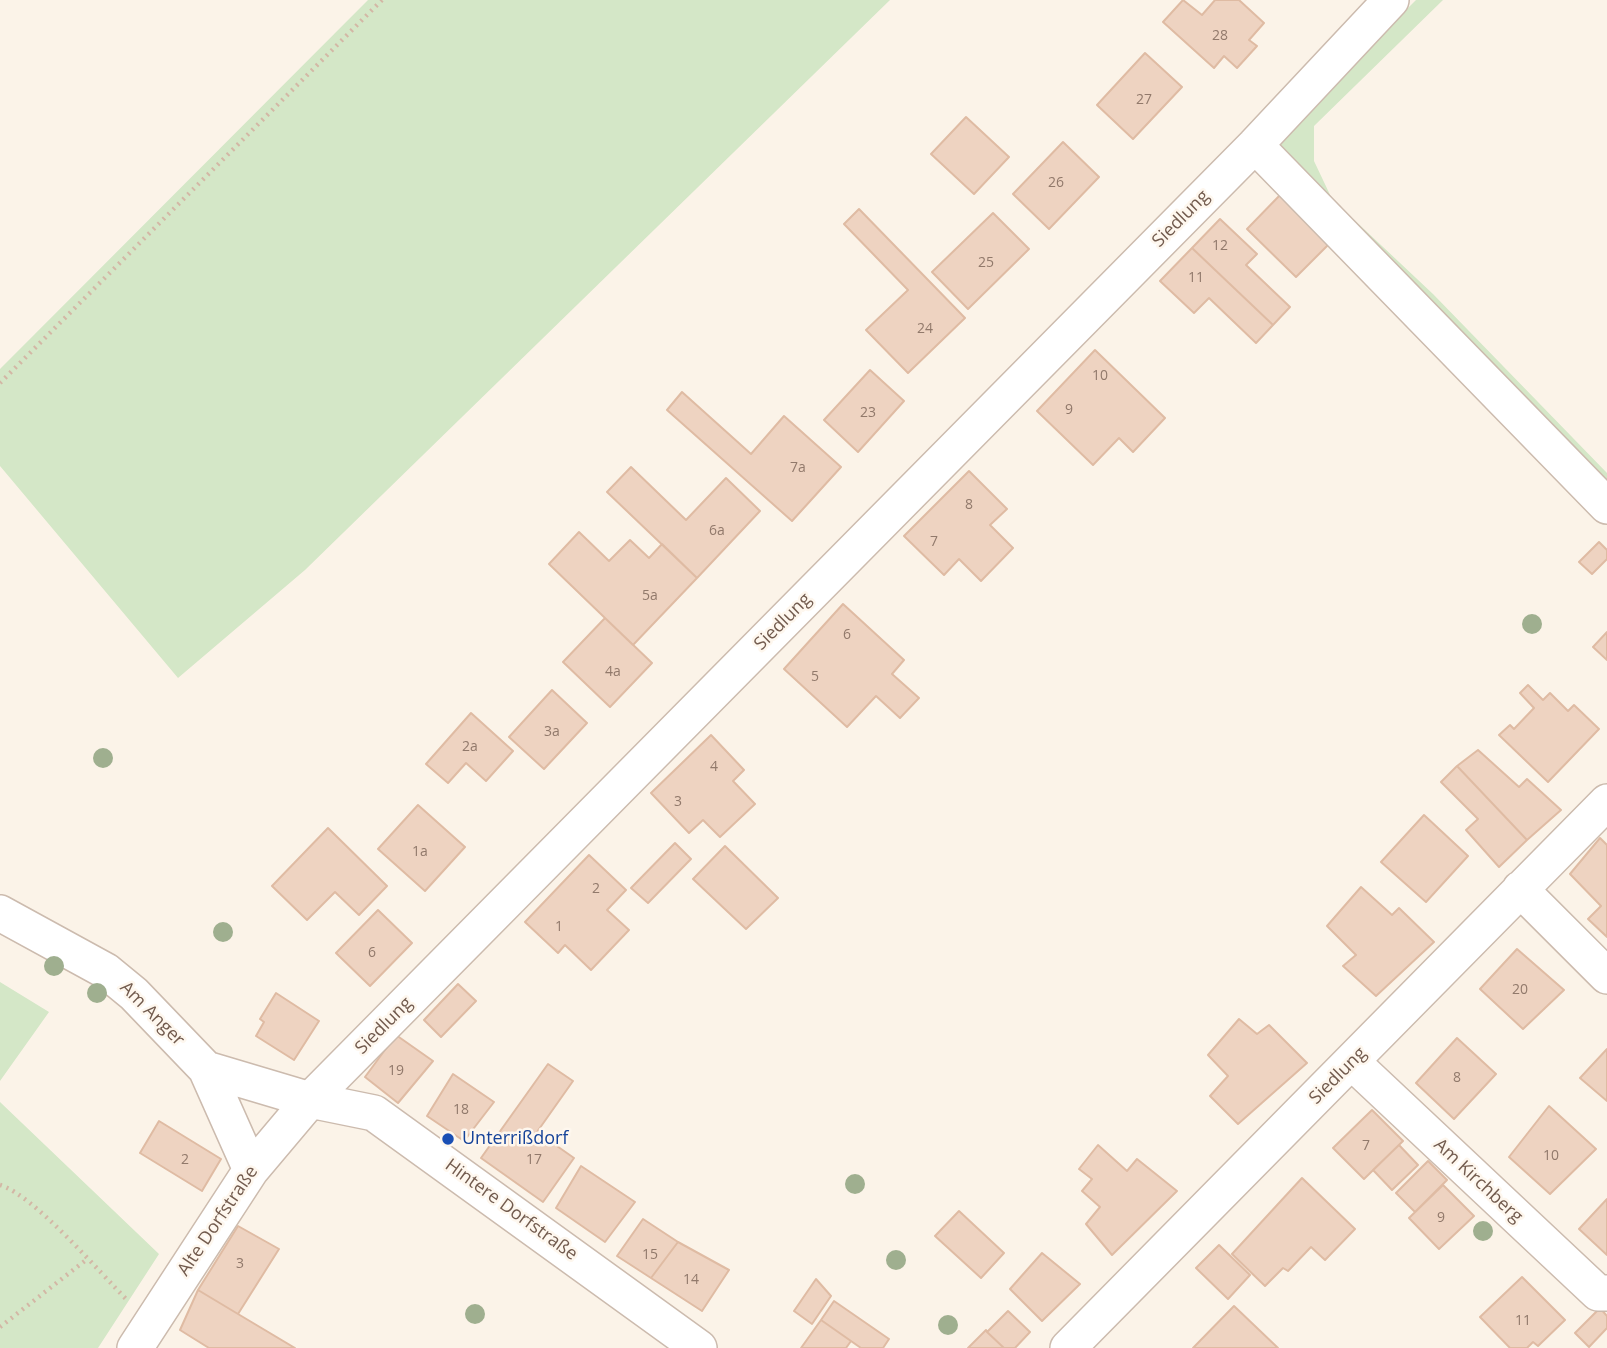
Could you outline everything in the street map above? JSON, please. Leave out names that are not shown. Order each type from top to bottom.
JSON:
[{"type":"street","name":"Siedlung","points":[[310,1100],[1255,145],[1391,0]]},
{"type":"street","points":[[1255,145],[1607,506]]},
{"type":"street","name":"Siedlung","points":[[1068,1348],[1607,802]]},
{"type":"street","points":[[1520,889],[1607,976]]},
{"type":"street","name":"Am Anger","points":[[0,913],[106,971],[134,994],[206,1069],[310,1100]]},
{"type":"street","name":"Am Kirchberg","points":[[1352,1062],[1598,1293],[1607,1293]]},
{"type":"street","points":[[206,1069],[251,1170]]},
{"type":"street","name":"Alte Dorfstraße","points":[[143,1336],[251,1170],[310,1100]]},
{"type":"street","name":"Hintere Dorfstraße","points":[[310,1100],[374,1113],[699,1348]]},
{"type":"path","points":[[0,383],[382,0]]},
{"type":"path","points":[[0,1185],[10,1188],[86,1260],[143,1336]]},
{"type":"path","points":[[0,1327],[86,1260]]},
{"type":"green space","points":[[368,0],[890,0],[305,570],[178,678],[0,466],[0,369]]},
{"type":"green space","points":[[1416,0],[1443,0],[1314,126],[1314,161],[1332,199],[1433,294],[1607,473],[1607,489],[1271,145]]},
{"type":"green space","points":[[0,982],[49,1012],[0,1081]]},
{"type":"green space","points":[[0,1102],[159,1254],[98,1348],[0,1348]]},
{"type":"building","points":[[1183,0],[1202,15],[1215,0],[1239,0],[1264,23],[1249,40],[1257,46],[1237,68],[1224,56],[1214,68],[1163,22]]},
{"type":"building","points":[[1145,53],[1182,87],[1133,139],[1097,105]]},
{"type":"building","points":[[966,117],[1009,157],[974,194],[931,154]]},
{"type":"building","points":[[1063,142],[1099,177],[1049,229],[1013,194]]},
{"type":"building","points":[[1282,193],[1332,241],[1296,277],[1247,229]]},
{"type":"building","points":[[859,209],[965,318],[908,373],[866,330],[908,290],[844,224]]},
{"type":"building","points":[[993,213],[1029,249],[968,309],[932,272]]},
{"type":"building","points":[[1220,219],[1257,254],[1246,265],[1290,307],[1273,325],[1192,248]]},
{"type":"building","points":[[1192,248],[1273,325],[1256,343],[1209,298],[1194,313],[1160,281]]},
{"type":"building","points":[[1095,350],[1165,418],[1133,452],[1119,438],[1093,465],[1037,411]]},
{"type":"building","points":[[870,370],[904,401],[858,452],[824,420]]},
{"type":"building","points":[[682,392],[751,454],[784,416],[841,467],[792,521],[667,410]]},
{"type":"building","points":[[631,467],[686,520],[726,478],[760,511],[697,578],[607,492]]},
{"type":"building","points":[[969,471],[1007,509],[990,525],[1013,548],[981,581],[959,559],[944,575],[904,536]]},
{"type":"building","points":[[579,532],[609,561],[630,540],[649,558],[662,544],[697,578],[633,645],[549,564]]},
{"type":"building","points":[[1599,542],[1607,550],[1607,559],[1592,574],[1579,562]]},
{"type":"building","points":[[843,604],[904,660],[892,674],[919,698],[900,718],[876,696],[847,727],[784,669]]},
{"type":"building","points":[[605,618],[652,663],[610,707],[563,662]]},
{"type":"building","points":[[1607,632],[1607,660],[1593,647]]},
{"type":"building","points":[[1528,685],[1543,700],[1550,693],[1568,711],[1574,705],[1599,729],[1548,782],[1499,735],[1510,725],[1514,729],[1534,708],[1520,693]]},
{"type":"building","points":[[552,690],[587,723],[544,769],[509,737]]},
{"type":"building","points":[[471,713],[513,751],[486,781],[466,763],[448,783],[426,764]]},
{"type":"building","points":[[711,735],[744,770],[733,781],[755,804],[720,837],[703,820],[689,833],[651,793]]},
{"type":"building","points":[[1478,750],[1519,787],[1527,779],[1561,810],[1527,840],[1457,766]]},
{"type":"building","points":[[1457,766],[1527,840],[1499,867],[1466,830],[1478,819],[1441,782]]},
{"type":"building","points":[[418,805],[465,847],[425,891],[378,849]]},
{"type":"building","points":[[1424,815],[1468,856],[1426,902],[1381,862]]},
{"type":"building","points":[[328,828],[387,886],[359,915],[335,892],[307,920],[272,886]]},
{"type":"building","points":[[1600,838],[1607,845],[1607,937],[1588,919],[1601,906],[1570,874]]},
{"type":"building","points":[[675,843],[691,859],[648,903],[631,888]]},
{"type":"building","points":[[725,846],[778,898],[746,929],[693,879]]},
{"type":"building","points":[[589,855],[626,890],[607,910],[629,930],[591,970],[565,945],[558,953],[525,922]]},
{"type":"building","points":[[1361,887],[1392,915],[1399,908],[1434,942],[1376,996],[1343,966],[1356,955],[1327,926]]},
{"type":"building","points":[[378,910],[412,943],[370,986],[336,953]]},
{"type":"building","points":[[1517,949],[1564,990],[1523,1029],[1480,989]]},
{"type":"building","points":[[458,984],[476,1001],[441,1037],[424,1020]]},
{"type":"building","points":[[276,993],[319,1021],[294,1060],[256,1036],[264,1022],[260,1019]]},
{"type":"building","points":[[1239,1019],[1257,1034],[1269,1025],[1307,1063],[1238,1124],[1210,1096],[1228,1076],[1208,1055]]},
{"type":"building","points":[[396,1035],[433,1061],[398,1103],[365,1077]]},
{"type":"building","points":[[1457,1038],[1496,1074],[1454,1119],[1416,1083]]},
{"type":"building","points":[[1607,1049],[1607,1101],[1580,1078]]},
{"type":"building","points":[[548,1064],[573,1081],[537,1132],[574,1158],[543,1202],[481,1158]]},
{"type":"building","points":[[453,1074],[494,1102],[464,1141],[427,1116]]},
{"type":"building","points":[[1549,1106],[1596,1149],[1550,1194],[1509,1157]]},
{"type":"building","points":[[1372,1110],[1403,1141],[1364,1179],[1333,1148]]},
{"type":"building","points":[[159,1121],[221,1159],[202,1191],[140,1153]]},
{"type":"building","points":[[1098,1145],[1127,1171],[1137,1159],[1177,1191],[1112,1255],[1086,1224],[1100,1207],[1082,1191],[1092,1179],[1079,1169]]},
{"type":"building","points":[[1399,1145],[1418,1165],[1392,1190],[1373,1170]]},
{"type":"building","points":[[1428,1161],[1447,1180],[1415,1212],[1396,1193]]},
{"type":"building","points":[[581,1166],[635,1202],[605,1242],[556,1208]]},
{"type":"building","points":[[1302,1178],[1355,1229],[1325,1260],[1311,1247],[1288,1271],[1283,1268],[1265,1286],[1232,1254]]},
{"type":"building","points":[[1443,1185],[1474,1216],[1439,1249],[1409,1218]]},
{"type":"building","points":[[1607,1199],[1607,1255],[1579,1229]]},
{"type":"building","points":[[959,1211],[1004,1253],[981,1278],[935,1236]]},
{"type":"building","points":[[643,1219],[678,1242],[651,1278],[617,1256]]},
{"type":"building","points":[[238,1226],[279,1249],[238,1314],[198,1290]]},
{"type":"building","points":[[678,1242],[729,1270],[702,1311],[651,1278]]},
{"type":"building","points":[[1219,1245],[1250,1275],[1228,1299],[1196,1268]]},
{"type":"building","points":[[1042,1253],[1080,1284],[1042,1321],[1010,1289]]},
{"type":"building","points":[[1522,1277],[1565,1320],[1538,1346],[1533,1342],[1527,1348],[1510,1348],[1480,1317]]},
{"type":"building","points":[[816,1279],[831,1296],[812,1324],[794,1311]]},
{"type":"building","points":[[198,1290],[295,1348],[209,1348],[180,1330]]},
{"type":"building","points":[[834,1301],[889,1339],[883,1348],[861,1348],[821,1320]]},
{"type":"building","points":[[1234,1306],[1278,1348],[1193,1348]]},
{"type":"building","points":[[1600,1308],[1607,1316],[1607,1328],[1589,1347],[1575,1333]]},
{"type":"building","points":[[1008,1311],[1030,1332],[1015,1348],[1004,1348],[987,1332]]},
{"type":"building","points":[[821,1320],[851,1341],[846,1348],[801,1348]]},
{"type":"building","points":[[986,1330],[1004,1348],[968,1348]]},
{"type":"place","name":"Unterrißdorf","points":[[448,1139]]}]
